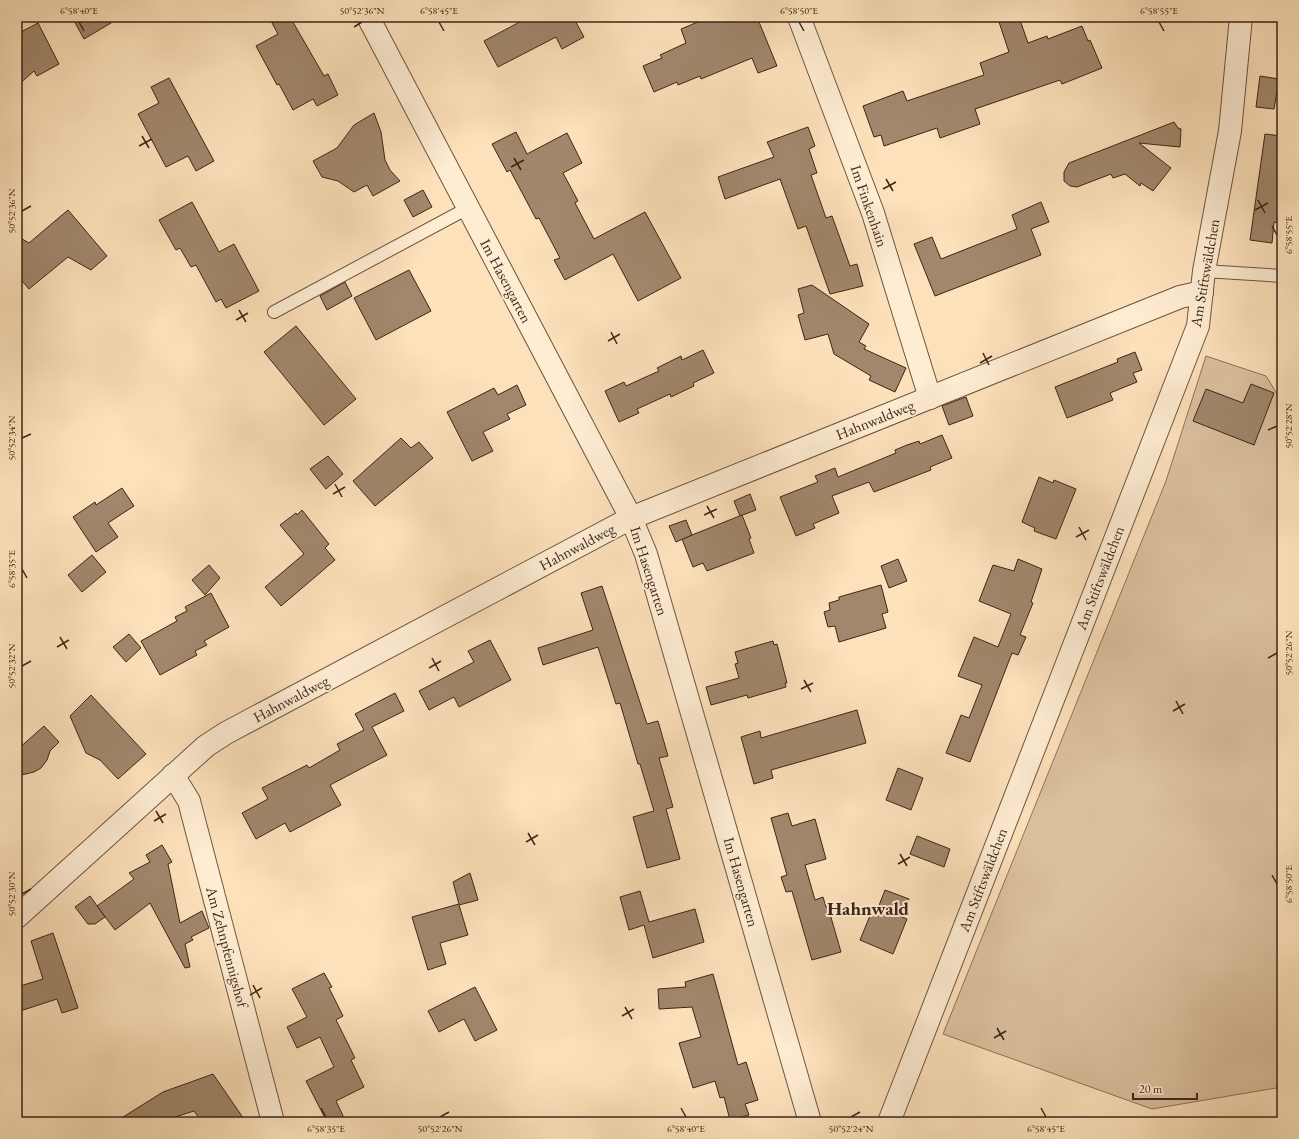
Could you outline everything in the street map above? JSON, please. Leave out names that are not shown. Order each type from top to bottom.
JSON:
[{"type":"street","name":"Im Hasengarten","points":[[368,17],[631,518],[646,554],[810,1122]]},
{"type":"street","name":"Im Finkenhain","points":[[800,17],[873,213],[930,398]]},
{"type":"street","name":"Am Stiftswäldchen","points":[[889,1122],[1198,326],[1203,282],[1230,131],[1241,17]]},
{"type":"street","name":"Hahnwaldweg","points":[[17,917],[173,775],[206,746],[226,733],[631,518],[1180,297],[1203,282]]},
{"type":"street","name":"Am Zehnpfennigshof","points":[[173,775],[188,801],[273,1122]]},
{"type":"lane","points":[[274,312],[468,208]]},
{"type":"lane","name":"Hahnwaldweg","points":[[1203,282],[1282,276]]},
{"type":"shaded area","points":[[1206,356],[1266,376],[1282,402],[1282,1087],[1152,1109],[943,1034],[1166,481]]},
{"type":"building","points":[[72,17],[121,17],[84,39]]},
{"type":"building","points":[[284,17],[290,17],[324,76],[328,74],[338,95],[317,106],[313,99],[293,110],[279,84],[277,85],[256,46],[278,34],[272,23]]},
{"type":"building","points":[[529,17],[573,17],[584,37],[562,49],[556,37],[498,67],[484,41]]},
{"type":"building","points":[[710,17],[757,17],[777,66],[758,73],[752,58],[701,79],[700,76],[678,85],[677,82],[654,92],[643,66],[662,58],[660,55],[686,43],[681,29]]},
{"type":"building","points":[[1013,17],[1019,17],[1028,43],[1047,36],[1048,39],[1082,26],[1088,41],[1090,40],[1102,68],[1062,84],[1060,80],[975,109],[980,124],[940,138],[937,128],[884,146],[881,135],[874,137],[863,106],[903,91],[907,101],[984,75],[980,63],[1009,52],[999,22]]},
{"type":"building","points":[[38,23],[59,64],[37,76],[34,71],[17,86],[17,34]]},
{"type":"building","points":[[1260,76],[1279,79],[1274,109],[1256,107]]},
{"type":"building","points":[[169,78],[214,161],[196,171],[188,156],[166,167],[138,114],[159,103],[151,87]]},
{"type":"building","points":[[374,113],[381,132],[385,160],[390,170],[400,181],[373,196],[367,185],[354,192],[338,181],[322,177],[313,161],[337,148],[354,125]]},
{"type":"building","points":[[1174,122],[1178,128],[1181,129],[1180,147],[1139,143],[1171,168],[1153,191],[1141,183],[1140,186],[1125,174],[1113,178],[1111,174],[1077,187],[1070,186],[1064,181],[1064,172],[1069,163]]},
{"type":"building","points":[[808,127],[815,146],[809,149],[817,173],[811,175],[826,218],[832,216],[850,266],[857,264],[863,286],[830,294],[806,226],[798,229],[780,179],[725,199],[718,177],[774,157],[767,142]]},
{"type":"building","points":[[516,132],[527,154],[567,133],[582,163],[563,173],[578,201],[575,203],[594,239],[645,212],[681,278],[638,301],[613,254],[565,280],[554,260],[560,258],[539,218],[536,219],[510,170],[507,172],[492,144]]},
{"type":"building","points":[[1265,134],[1282,136],[1282,224],[1274,222],[1272,243],[1250,240]]},
{"type":"building","points":[[423,190],[432,207],[413,217],[404,200]]},
{"type":"building","points":[[192,202],[219,252],[234,244],[259,291],[226,308],[221,299],[216,302],[196,265],[191,267],[180,248],[176,250],[159,220]]},
{"type":"building","points":[[1041,202],[1049,222],[1031,229],[1041,255],[935,296],[914,244],[932,237],[941,259],[1017,229],[1012,215]]},
{"type":"building","points":[[68,210],[107,256],[91,270],[68,257],[29,289],[17,275],[17,236],[29,243]]},
{"type":"building","points":[[409,270],[431,311],[376,340],[354,298]]},
{"type":"building","points":[[345,282],[352,296],[327,310],[320,296]]},
{"type":"building","points":[[812,285],[869,324],[859,342],[866,346],[864,349],[906,368],[895,392],[869,380],[871,376],[834,354],[828,334],[805,340],[798,315],[804,313],[798,289]]},
{"type":"building","points":[[296,326],[356,399],[324,425],[264,352]]},
{"type":"building","points":[[703,350],[714,373],[693,383],[694,386],[671,397],[670,394],[637,409],[639,413],[619,422],[605,391],[624,382],[626,386],[659,371],[657,368],[681,356],[682,360]]},
{"type":"building","points":[[1135,352],[1142,370],[1133,373],[1137,382],[1110,393],[1113,400],[1067,418],[1055,387],[1118,362],[1117,359]]},
{"type":"building","points":[[1251,384],[1274,393],[1254,445],[1193,421],[1206,389],[1243,403]]},
{"type":"building","points":[[517,385],[526,405],[507,414],[510,419],[483,432],[493,451],[472,461],[447,412],[494,388],[498,395]]},
{"type":"building","points":[[966,397],[973,416],[949,425],[942,406]]},
{"type":"building","points":[[942,435],[952,458],[930,467],[931,470],[874,492],[869,482],[832,496],[839,513],[813,524],[815,528],[796,536],[780,497],[818,482],[815,476],[835,468],[838,477],[896,453],[895,450],[907,445],[919,441],[920,444]]},
{"type":"building","points":[[401,438],[411,448],[419,442],[433,458],[375,506],[353,481]]},
{"type":"building","points":[[328,456],[343,474],[326,489],[310,469]]},
{"type":"building","points":[[1039,477],[1053,483],[1054,480],[1076,489],[1056,539],[1034,531],[1035,528],[1022,522]]},
{"type":"building","points":[[122,488],[134,506],[108,523],[118,537],[96,552],[73,517],[95,502],[96,505]]},
{"type":"building","points":[[750,494],[756,510],[740,516],[734,501]]},
{"type":"building","points":[[302,510],[329,544],[325,548],[335,560],[281,606],[265,587],[304,554],[280,525],[296,513],[297,515]]},
{"type":"building","points":[[742,515],[751,538],[749,539],[754,553],[707,571],[703,563],[693,567],[682,539]]},
{"type":"building","points":[[686,520],[692,535],[676,542],[669,526]]},
{"type":"building","points":[[92,555],[106,572],[82,592],[68,575]]},
{"type":"building","points":[[898,559],[907,581],[889,588],[881,566]]},
{"type":"building","points":[[1018,559],[1042,569],[1031,602],[1033,603],[1020,635],[1026,637],[1018,655],[1012,653],[970,762],[946,753],[961,715],[969,718],[982,685],[958,676],[974,637],[998,647],[1011,614],[979,601],[993,565],[1014,571]]},
{"type":"building","points":[[209,565],[220,578],[205,595],[192,580]]},
{"type":"building","points":[[881,585],[888,612],[882,614],[886,628],[839,642],[835,626],[828,627],[824,612],[830,610],[829,603],[839,600],[839,597]]},
{"type":"building","points":[[602,586],[647,724],[658,721],[668,756],[659,758],[673,807],[666,809],[680,859],[647,868],[633,817],[654,811],[620,703],[616,704],[598,647],[543,665],[538,648],[593,630],[581,593]]},
{"type":"building","points":[[211,593],[229,627],[204,641],[207,645],[195,651],[197,655],[160,675],[141,641],[177,621],[175,617],[187,611],[185,607]]},
{"type":"building","points":[[129,634],[141,648],[126,662],[113,647]]},
{"type":"building","points":[[490,640],[511,680],[459,707],[454,697],[429,710],[419,691],[474,662],[468,651]]},
{"type":"building","points":[[773,641],[774,645],[777,644],[787,683],[785,683],[786,687],[748,698],[747,695],[711,705],[706,687],[739,678],[735,664],[738,663],[735,652]]},
{"type":"building","points":[[395,693],[404,711],[372,727],[387,755],[330,785],[341,805],[290,832],[285,823],[256,839],[242,813],[268,799],[262,788],[307,765],[309,768],[340,750],[337,744],[364,730],[355,714]]},
{"type":"building","points":[[91,695],[146,754],[118,779],[100,760],[86,753],[70,716]]},
{"type":"building","points":[[857,710],[866,743],[771,770],[773,778],[754,784],[741,737],[760,731],[761,738]]},
{"type":"building","points":[[44,726],[59,742],[50,751],[47,760],[41,768],[34,772],[17,776],[17,750]]},
{"type":"building","points":[[898,768],[923,778],[911,810],[886,800]]},
{"type":"building","points":[[788,813],[792,826],[815,819],[826,859],[805,865],[815,900],[823,897],[826,907],[828,907],[841,952],[812,960],[792,891],[786,892],[781,877],[787,875],[771,818]]},
{"type":"building","points":[[917,836],[950,849],[944,867],[910,854]]},
{"type":"building","points":[[162,845],[172,862],[168,864],[180,923],[202,911],[209,928],[191,937],[193,940],[185,944],[190,967],[185,968],[150,903],[115,930],[97,906],[134,879],[129,873],[150,862],[146,855]]},
{"type":"building","points":[[470,873],[478,900],[459,905],[468,935],[440,943],[446,964],[428,970],[412,917],[459,904],[453,882]]},
{"type":"building","points":[[885,890],[909,899],[902,917],[907,919],[893,954],[860,940],[874,906],[878,908]]},
{"type":"building","points":[[640,891],[649,922],[695,909],[704,942],[653,958],[644,925],[629,930],[620,897]]},
{"type":"building","points":[[90,896],[105,917],[95,924],[88,924],[75,907]]},
{"type":"building","points":[[53,933],[78,1008],[62,1013],[57,999],[17,1012],[17,987],[43,979],[31,941]]},
{"type":"building","points":[[324,973],[332,987],[329,988],[343,1016],[336,1020],[355,1058],[351,1060],[364,1087],[336,1101],[346,1122],[327,1122],[306,1081],[334,1067],[320,1037],[297,1048],[287,1027],[307,1017],[292,989]]},
{"type":"building","points":[[713,974],[738,1065],[746,1062],[758,1100],[745,1104],[749,1115],[730,1120],[724,1097],[720,1098],[715,1081],[693,1088],[679,1043],[701,1037],[692,1007],[659,1009],[658,989],[686,987],[685,982]]},
{"type":"building","points":[[475,987],[497,1030],[475,1041],[464,1019],[439,1032],[428,1011]]},
{"type":"building","points":[[213,1074],[246,1122],[202,1122],[194,1111],[175,1117],[167,1122],[115,1122],[163,1092]]},
{"type":"district","name":"Hahnwald","points":[[868,908]]}]
